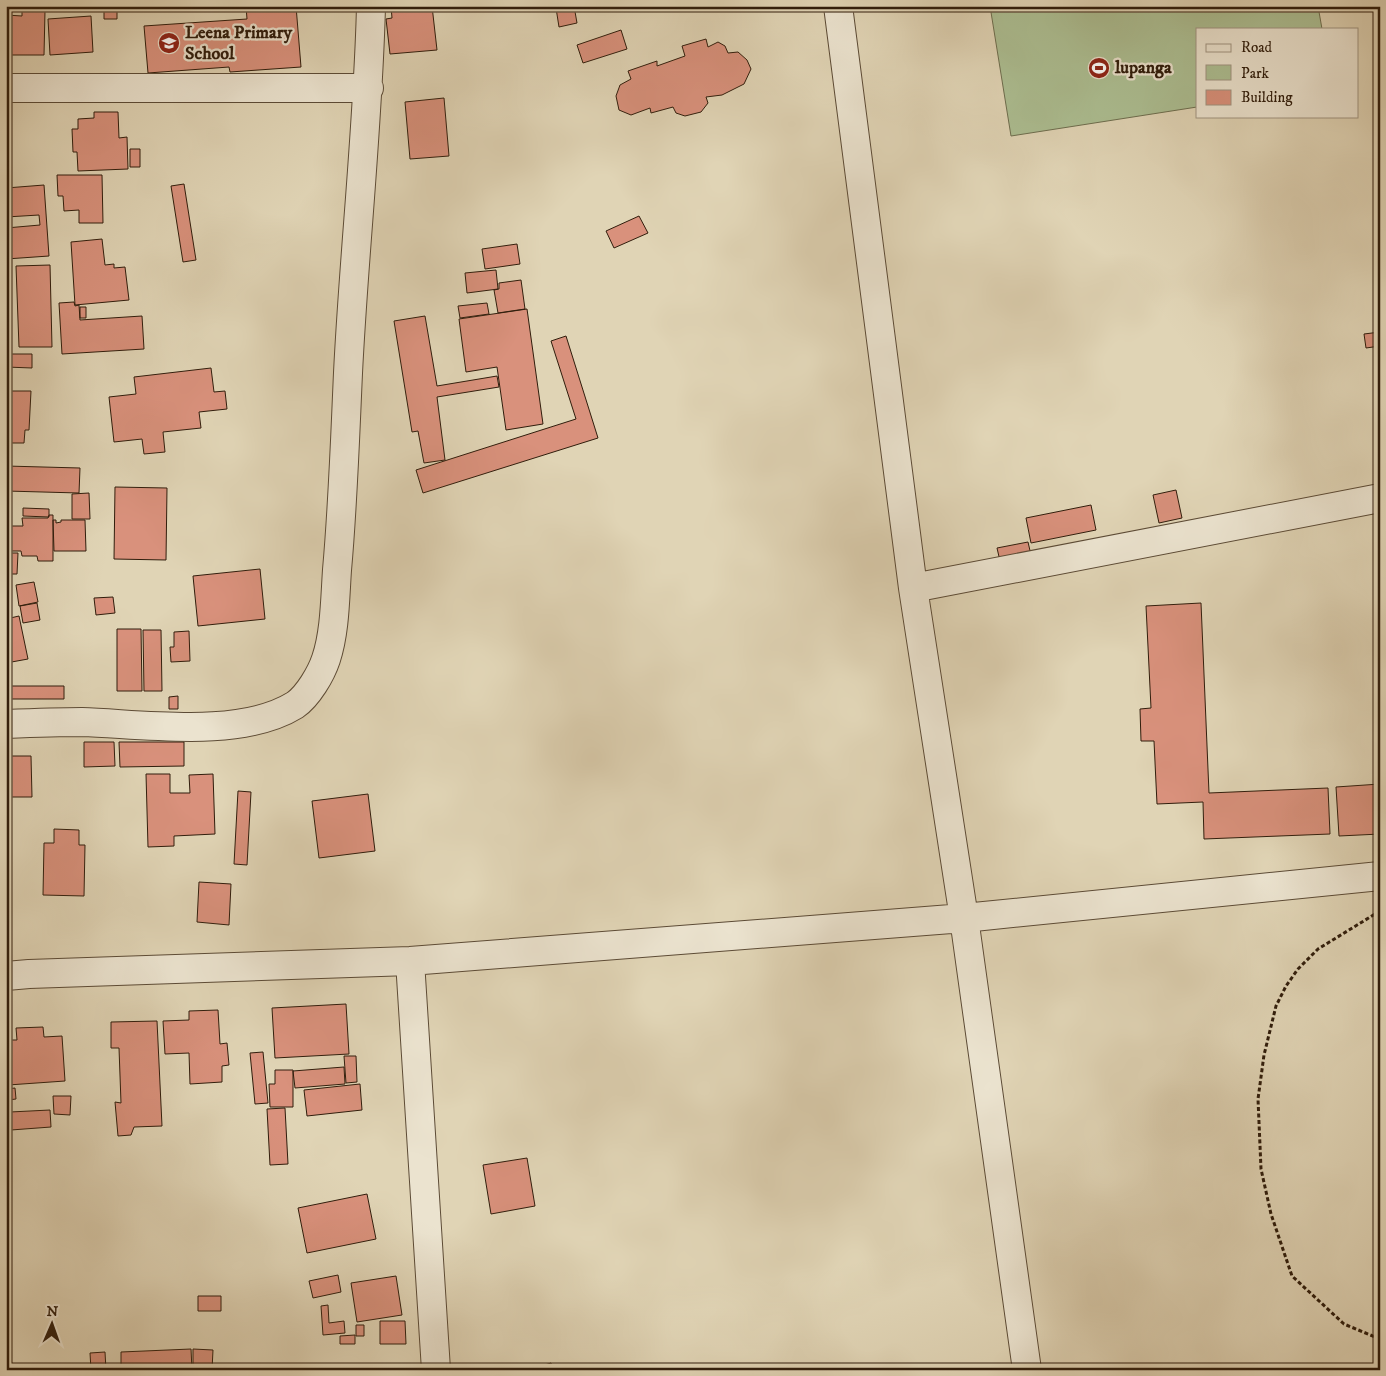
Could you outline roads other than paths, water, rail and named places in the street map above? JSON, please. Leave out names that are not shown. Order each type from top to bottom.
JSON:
[{"type":"street","points":[[6,724],[82,722],[160,727],[248,721],[278,715],[298,703],[314,682],[326,660],[333,617],[369,88],[371,6]]},
{"type":"street","points":[[838,6],[913,588],[964,918],[1027,1370]]},
{"type":"street","points":[[6,88],[369,88]]},
{"type":"street","points":[[913,588],[1380,498]]},
{"type":"street","points":[[6,976],[38,973],[410,961],[964,918],[1380,876]]},
{"type":"street","points":[[410,961],[436,1370]]},
{"type":"place","name":"Leena Primary School","points":[[169,43]]},
{"type":"place","name":"lupanga","points":[[1099,68]]}]
